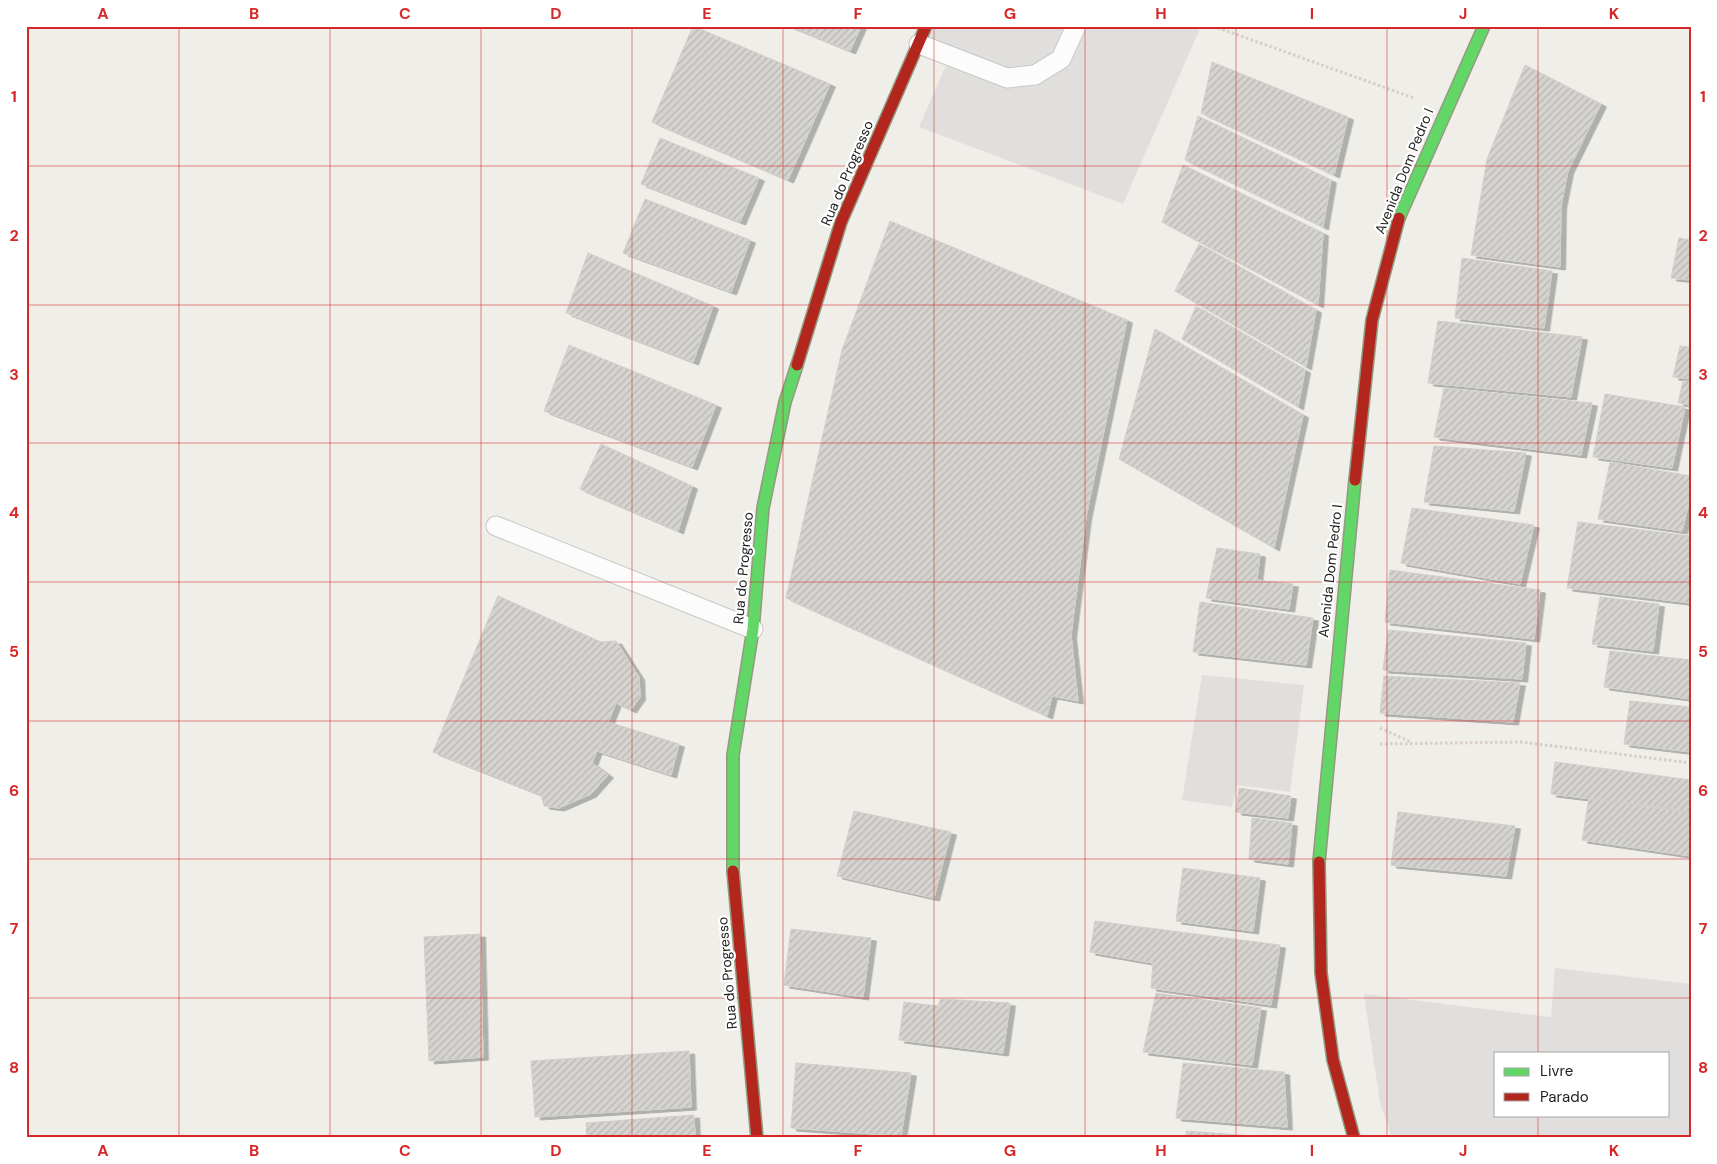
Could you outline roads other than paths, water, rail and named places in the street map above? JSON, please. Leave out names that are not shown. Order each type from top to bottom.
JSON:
[{"type":"street","name":"Rua do Progresso","points":[[757,1138],[732,864],[733,755],[753,629],[762,508],[785,402],[841,222],[926,26]]},
{"type":"street","name":"Avenida Dom Pedro I","points":[[1354,1138],[1333,1060],[1321,973],[1319,853],[1343,591],[1372,320],[1396,225],[1445,110],[1484,26]]},
{"type":"lane","points":[[919,44],[1007,78],[1035,75],[1060,59],[1076,26]]},
{"type":"lane","points":[[496,526],[753,629]]}]
